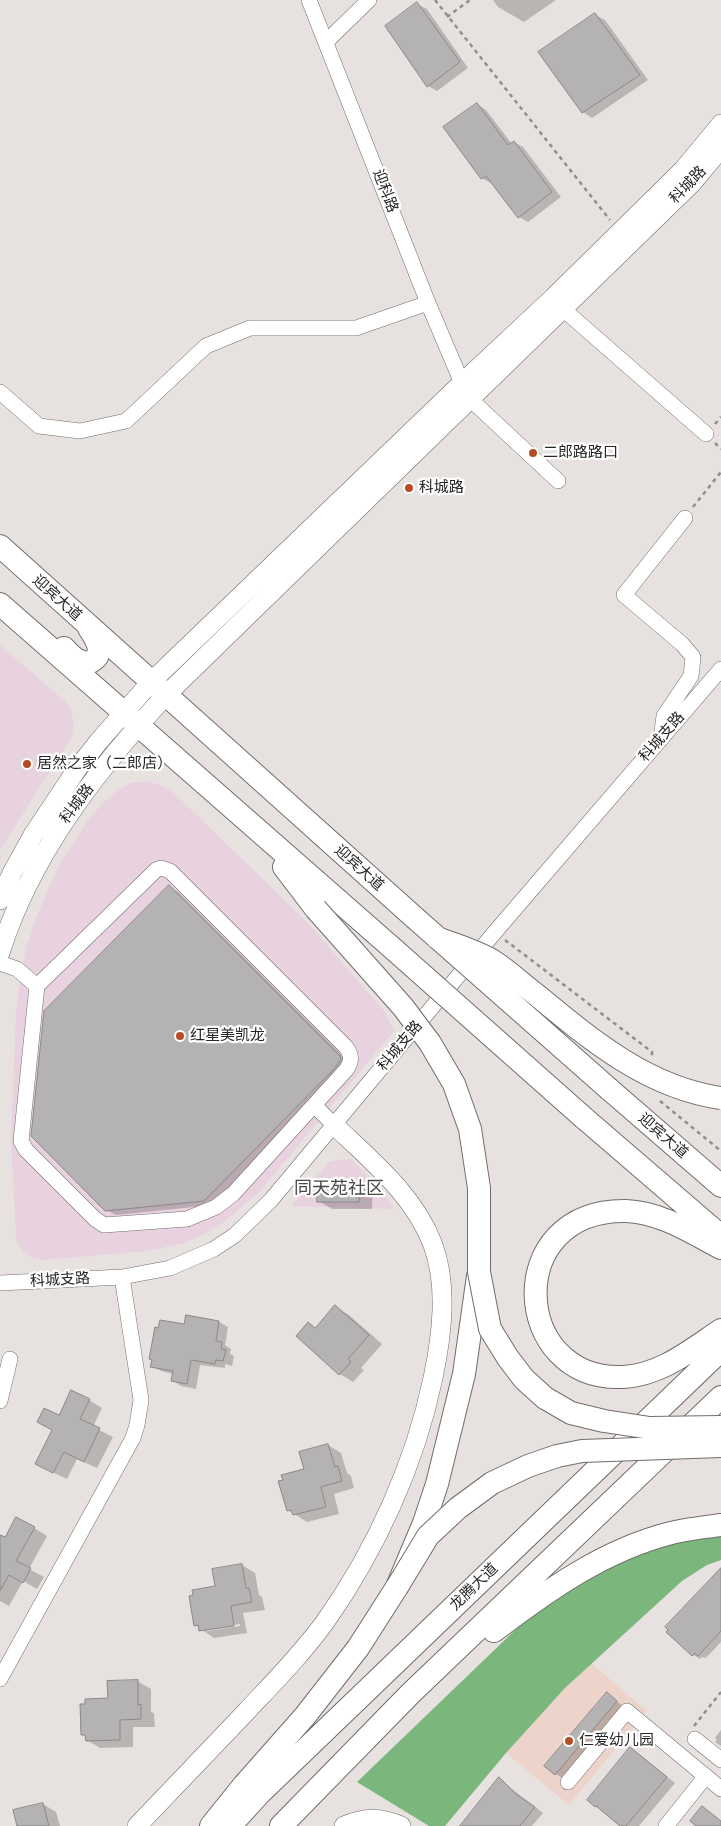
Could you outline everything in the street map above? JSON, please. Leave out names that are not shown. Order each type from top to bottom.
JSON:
[{"type":"highway","name":"迎宾大道","points":[[0,546],[437,938],[721,1186]]},
{"type":"highway","points":[[0,595],[78,660],[85,663],[93,660],[99,654],[97,641],[87,625]]},
{"type":"highway","points":[[0,604],[584,1118],[721,1236]]},
{"type":"highway","points":[[256,830],[316,909],[403,1007],[430,1043],[454,1084],[470,1129],[479,1188],[479,1272],[464,1374],[437,1484],[424,1523],[397,1587]]},
{"type":"highway","points":[[437,938],[492,960],[551,1008],[628,1064],[665,1083],[703,1095],[721,1098]]},
{"type":"highway","points":[[721,1248],[658,1217],[628,1211],[603,1212],[580,1219],[561,1233],[545,1253],[536,1276],[535,1297],[538,1318],[547,1337],[562,1355],[581,1369],[603,1376],[624,1377],[652,1371],[673,1362],[721,1330]]},
{"type":"highway","points":[[479,1272],[490,1329],[524,1379],[545,1398],[571,1413],[604,1421],[650,1428],[721,1427]]},
{"type":"highway","name":"龙腾大道","points":[[230,1826],[260,1793],[721,1350]]},
{"type":"highway","points":[[281,1826],[411,1693],[721,1397]]},
{"type":"highway","points":[[211,1826],[244,1785],[305,1716],[358,1648],[428,1536],[458,1508],[492,1483],[528,1466],[556,1456],[582,1451],[721,1446]]},
{"type":"highway","points":[[411,1693],[530,1603],[578,1571],[624,1548],[672,1532],[721,1525]]},
{"type":"main road","name":"科城路","points":[[0,900],[21,857],[77,769],[466,391],[553,298],[683,170],[721,124]]},
{"type":"main road","name":"科城路","points":[[466,391],[563,309],[692,183],[721,148]]},
{"type":"main road","name":"科城路","points":[[0,953],[15,910],[46,849],[130,719]]},
{"type":"main road","points":[[0,873],[21,857]]},
{"type":"main road","points":[[137,1826],[269,1688],[324,1623],[354,1577],[398,1490],[428,1402],[442,1311],[439,1263],[432,1243],[414,1211],[394,1185],[335,1126]]},
{"type":"main road","points":[[344,1826],[358,1820],[370,1818],[380,1819],[401,1826]]},
{"type":"main road","points":[[374,1826],[393,1826]]},
{"type":"street","name":"迎科路","points":[[310,0],[428,304],[466,391]]},
{"type":"street","points":[[327,41],[369,0]]},
{"type":"street","points":[[0,392],[39,426],[80,431],[126,421],[206,346],[250,328],[356,328],[428,304]]},
{"type":"street","points":[[563,309],[706,434]]},
{"type":"street","points":[[466,391],[558,481]]},
{"type":"street","points":[[661,738],[664,716],[691,676],[693,657],[682,644],[624,595],[685,518]]},
{"type":"street","name":"科城支路","points":[[0,1283],[122,1277],[170,1268],[214,1249],[235,1236],[271,1200],[335,1126],[489,940],[721,669]]},
{"type":"street","points":[[166,869],[350,1052],[351,1058],[346,1070],[233,1194],[216,1207],[186,1219],[109,1225],[100,1222],[26,1150],[21,1142],[37,986],[156,870],[166,869]]},
{"type":"street","points":[[0,963],[17,968],[37,986]]},
{"type":"street","points":[[314,1105],[335,1126]]},
{"type":"street","points":[[0,1679],[133,1438],[137,1425],[141,1400],[122,1277]]},
{"type":"street","points":[[0,1401],[10,1360]]},
{"type":"street","points":[[568,1782],[627,1711],[721,1788]]},
{"type":"street","points":[[696,1739],[721,1760]]},
{"type":"street","points":[[666,1826],[706,1776]]},
{"type":"path","points":[[435,0],[619,232]]},
{"type":"path","points":[[447,17],[470,0]]},
{"type":"path","points":[[685,518],[721,472]]},
{"type":"path","points":[[696,1739],[693,1728],[696,1722],[721,1692]]},
{"type":"shaded area","name":"居然之家（二郎店）","points":[[0,645],[66,702],[74,722],[70,740],[0,850]]},
{"type":"shaded area","points":[[148,781],[167,788],[175,794],[308,923],[385,1012],[394,1031],[260,1191],[224,1222],[187,1242],[149,1251],[43,1260],[32,1258],[18,1244],[16,1236],[11,1142],[16,1012],[20,978],[27,945],[37,915],[60,863],[90,817],[118,790],[131,783]]},
{"type":"shaded area","points":[[351,1159],[373,1181],[395,1209],[291,1206],[330,1161]]},
{"type":"shaded area","name":"仁爱幼儿园","points":[[591,1663],[647,1711],[569,1805],[506,1753],[535,1719]]},
{"type":"green space","points":[[721,1531],[721,1560],[707,1565],[682,1581],[565,1688],[506,1753],[445,1826],[429,1826],[357,1782],[537,1609],[623,1556]]},
{"type":"building","points":[[417,2],[460,62],[427,87],[385,26]]},
{"type":"building","points":[[595,13],[640,75],[582,113],[538,52]]},
{"type":"building","points":[[477,103],[508,145],[514,141],[552,192],[518,218],[486,176],[481,179],[443,127]]},
{"type":"building","name":"红星美凯龙","points":[[169,885],[340,1056],[341,1060],[204,1201],[105,1211],[31,1136],[44,1011]]},
{"type":"building","points":[[318,1181],[360,1181],[359,1202],[317,1202]]},
{"type":"building","points":[[335,1305],[369,1335],[348,1359],[351,1362],[339,1375],[296,1336],[308,1322],[315,1328]]},
{"type":"building","points":[[186,1315],[219,1321],[216,1341],[222,1342],[221,1349],[226,1350],[223,1361],[216,1360],[215,1364],[191,1360],[187,1384],[171,1381],[173,1371],[150,1367],[152,1360],[149,1359],[155,1327],[158,1328],[160,1320],[184,1324]]},
{"type":"building","points":[[71,1390],[90,1399],[80,1419],[100,1428],[84,1462],[64,1452],[53,1473],[35,1464],[52,1430],[37,1422],[44,1408],[59,1415]]},
{"type":"building","points":[[328,1444],[335,1467],[338,1466],[342,1481],[321,1487],[326,1507],[293,1515],[291,1510],[287,1511],[278,1481],[283,1480],[281,1475],[304,1469],[299,1452]]},
{"type":"building","points":[[16,1517],[35,1527],[16,1561],[31,1568],[23,1583],[9,1575],[0,1591],[0,1535],[5,1537]]},
{"type":"building","points":[[242,1564],[246,1588],[249,1588],[252,1602],[231,1606],[234,1626],[199,1631],[198,1625],[194,1626],[189,1596],[193,1595],[192,1590],[215,1586],[212,1569]]},
{"type":"building","points":[[721,1568],[721,1631],[698,1656],[695,1653],[692,1656],[666,1632],[668,1630],[665,1627]]},
{"type":"building","points":[[138,1680],[138,1705],[141,1704],[141,1719],[120,1720],[120,1740],[86,1741],[85,1735],[81,1735],[80,1704],[85,1704],[85,1699],[108,1698],[107,1681]]},
{"type":"building","points":[[607,1692],[617,1701],[555,1775],[544,1766]]},
{"type":"building","points":[[630,1747],[667,1777],[626,1826],[620,1826],[587,1800]]},
{"type":"building","points":[[499,1777],[516,1794],[535,1807],[520,1826],[460,1826]]},
{"type":"building","points":[[43,1803],[49,1826],[17,1826],[13,1810]]},
{"type":"building","points":[[702,1806],[721,1821],[721,1826],[696,1826],[690,1821]]},
{"type":"place","name":"二郎路路口","points":[[533,453]]},
{"type":"place","name":"科城路","points":[[409,488]]},
{"type":"place","name":"居然之家（二郎店）","points":[[27,764]]},
{"type":"place","name":"红星美凯龙","points":[[180,1036]]},
{"type":"place","name":"仁爱幼儿园","points":[[569,1741]]},
{"type":"district","name":"同天苑社区","points":[[339,1189]]}]
